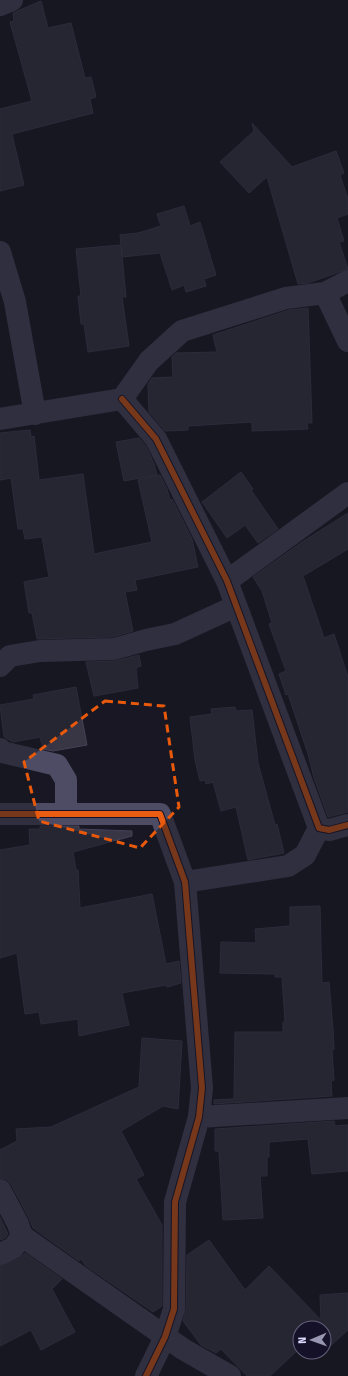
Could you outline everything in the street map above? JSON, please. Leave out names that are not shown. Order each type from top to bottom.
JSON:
[{"type":"street","points":[[0,5],[12,0]]},
{"type":"street","points":[[0,252],[15,302],[34,414]]},
{"type":"street","points":[[0,419],[122,399],[149,361],[182,331],[286,298],[325,293],[348,281]]},
{"type":"street","points":[[325,293],[348,341]]},
{"type":"street","points":[[122,399],[156,439],[227,581],[319,828],[305,855],[288,866],[185,882]]},
{"type":"street","points":[[227,581],[348,493]]},
{"type":"street","points":[[0,666],[10,656],[40,651],[114,649],[175,634],[236,606]]},
{"type":"street","points":[[0,748],[2,752],[57,765],[66,780],[66,814]]},
{"type":"street","points":[[0,814],[160,814],[185,882],[202,1088],[199,1117],[175,1202],[174,1309],[165,1337],[146,1376]]},
{"type":"street","points":[[319,828],[330,830],[348,824]]},
{"type":"street","points":[[199,1117],[348,1108]]},
{"type":"street","points":[[0,1190],[18,1224],[22,1236],[165,1337],[230,1376]]},
{"type":"street","points":[[0,1254],[13,1248],[22,1236]]},
{"type":"highlighted area","points":[[105,701],[164,706],[179,807],[140,848],[39,821],[24,762]]},
{"type":"building","points":[[41,1],[48,28],[71,23],[85,78],[91,77],[96,97],[90,99],[93,113],[12,134],[24,185],[0,191],[0,109],[32,101],[10,22],[14,21],[13,13]]},
{"type":"building","points":[[252,123],[292,167],[336,151],[344,173],[340,175],[348,199],[348,214],[337,218],[344,241],[339,242],[348,269],[308,283],[298,284],[267,177],[249,193],[220,162],[254,131]]},
{"type":"building","points":[[184,206],[190,226],[200,222],[216,275],[204,279],[206,286],[186,292],[184,285],[172,290],[160,253],[122,257],[120,235],[138,233],[161,226],[157,214]]},
{"type":"building","points":[[121,245],[126,297],[122,297],[129,346],[88,352],[84,324],[81,324],[78,296],[81,296],[76,249]]},
{"type":"building","points":[[308,308],[312,423],[307,423],[308,429],[252,431],[252,422],[188,426],[188,430],[165,431],[149,412],[148,384],[152,378],[173,377],[172,357],[176,353],[217,352],[213,335],[289,310]]},
{"type":"building","points":[[30,430],[31,437],[34,436],[39,480],[83,474],[94,554],[152,542],[138,480],[160,475],[167,489],[170,500],[172,499],[192,539],[198,567],[135,580],[137,590],[125,592],[133,631],[112,637],[37,639],[32,613],[29,613],[24,582],[49,577],[42,537],[25,539],[23,529],[18,529],[11,478],[0,480],[0,433]]},
{"type":"building","points":[[139,438],[146,446],[157,475],[124,481],[116,442]]},
{"type":"building","points":[[241,472],[253,489],[251,490],[278,529],[258,543],[245,525],[227,538],[202,502]]},
{"type":"building","points":[[348,513],[348,549],[303,576],[324,638],[334,634],[348,677],[348,812],[328,817],[314,778],[308,754],[288,694],[286,695],[279,674],[286,671],[269,624],[272,623],[262,591],[253,577],[302,542]]},
{"type":"building","points":[[139,655],[141,666],[136,668],[138,688],[94,696],[86,662],[115,661]]},
{"type":"building","points":[[76,687],[87,745],[53,751],[43,749],[40,737],[13,742],[4,737],[0,705],[34,699],[33,695]]},
{"type":"building","points":[[235,707],[236,711],[252,710],[258,763],[275,825],[277,824],[284,853],[248,860],[236,807],[221,811],[213,782],[206,784],[205,780],[200,781],[195,760],[190,717],[212,714],[211,709]]},
{"type":"building","points":[[40,826],[79,826],[79,829],[132,831],[132,836],[73,852],[76,870],[78,870],[80,908],[152,894],[166,964],[179,961],[181,983],[167,987],[166,985],[122,993],[129,1025],[79,1036],[78,1019],[41,1024],[39,1012],[25,1014],[17,953],[0,958],[0,850],[30,845],[29,829],[40,829]]},
{"type":"building","points":[[320,906],[322,983],[329,982],[333,1029],[334,1049],[332,1050],[334,1080],[331,1081],[332,1096],[214,1104],[214,1100],[234,1099],[235,1032],[283,1032],[283,1022],[285,1022],[282,977],[275,977],[275,974],[220,973],[221,942],[256,943],[255,929],[290,926],[290,907]]},
{"type":"building","points":[[142,1038],[182,1041],[178,1109],[163,1106],[121,1131],[144,1175],[136,1179],[162,1225],[162,1306],[153,1312],[86,1266],[81,1259],[79,1261],[33,1228],[11,1184],[6,1179],[0,1178],[0,1150],[17,1141],[16,1129],[51,1127],[139,1087]]},
{"type":"building","points":[[334,1121],[335,1126],[348,1125],[348,1171],[312,1174],[308,1139],[269,1142],[267,1176],[260,1176],[263,1218],[223,1220],[219,1151],[215,1151],[215,1129]]},
{"type":"building","points":[[0,1217],[8,1234],[5,1238],[0,1240]]},
{"type":"building","points":[[209,1240],[245,1290],[269,1266],[321,1320],[292,1320],[292,1355],[270,1376],[247,1376],[221,1349],[216,1353],[201,1345],[183,1321],[186,1309],[187,1255]]},
{"type":"building","points":[[25,1253],[62,1279],[52,1289],[75,1332],[41,1350],[31,1330],[0,1346],[0,1266],[18,1259]]},
{"type":"building","points":[[348,1293],[348,1330],[332,1345],[332,1320],[321,1320],[320,1295]]},
{"type":"cycle path","points":[[122,399],[156,439],[227,581],[319,828],[329,830],[348,825]]},
{"type":"cycle path","points":[[0,814],[160,814],[185,882],[202,1088],[199,1117],[175,1202],[174,1309],[165,1337],[146,1376]]}]
